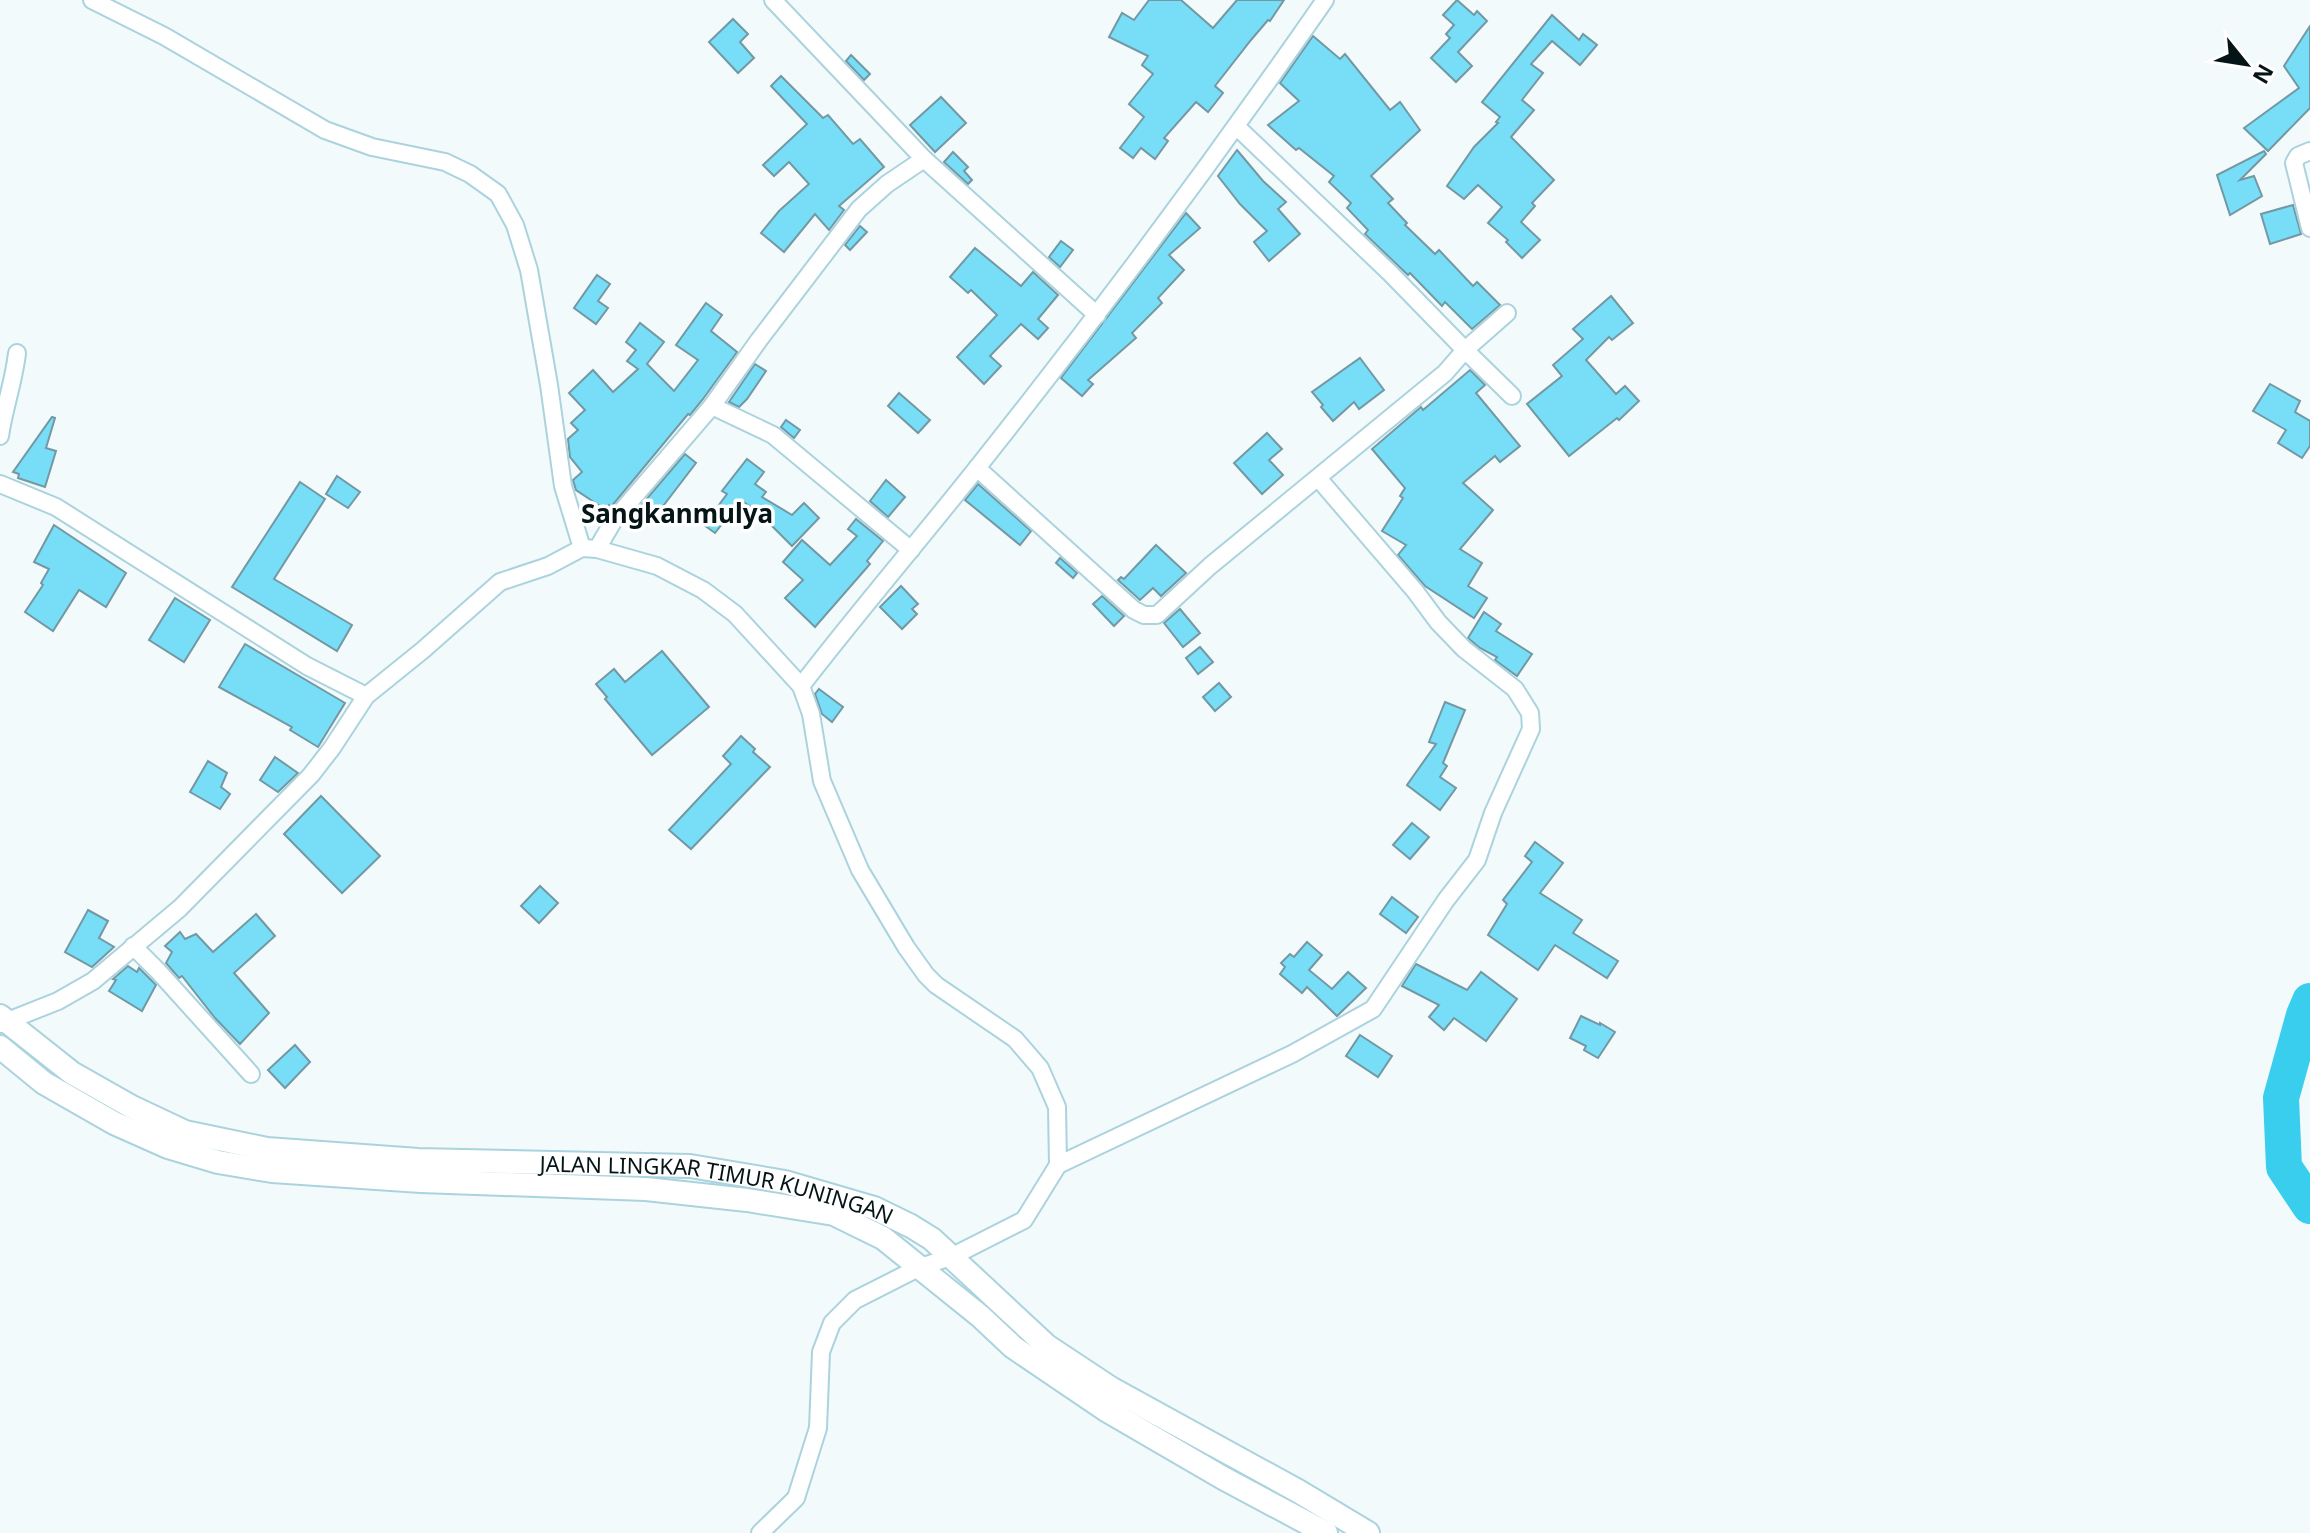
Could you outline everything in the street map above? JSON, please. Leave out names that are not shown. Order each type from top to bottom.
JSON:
[{"type":"main road","name":"JALAN LINGKAR TIMUR KUNINGAN","points":[[1,1020],[72,1073],[185,1132],[282,1151],[418,1160],[690,1166],[785,1182],[874,1208],[932,1239],[1047,1346],[1112,1389],[1368,1533]]},
{"type":"main road","name":"JALAN LINGKAR TIMUR KUNINGAN","points":[[0,1047],[44,1083],[114,1123],[168,1147],[218,1162],[272,1171],[421,1181],[646,1189],[817,1210],[849,1220],[883,1238],[980,1316],[1013,1347],[1106,1410],[1326,1533]]},
{"type":"street","points":[[92,0],[164,36],[325,130],[372,147],[445,162],[470,174],[498,194],[515,225],[529,270],[563,486],[590,549]]},
{"type":"street","points":[[773,0],[924,159],[1097,315]]},
{"type":"street","points":[[801,686],[1097,315],[1237,127],[1325,0]]},
{"type":"street","points":[[1237,127],[1390,273],[1512,396]]},
{"type":"street","points":[[2310,151],[2298,156],[2294,163],[2310,228]]},
{"type":"street","points":[[1,1020],[58,1001],[93,981],[180,908],[311,775],[366,696],[500,582],[590,549],[712,406],[859,209],[887,184],[924,159]]},
{"type":"street","points":[[977,468],[1134,610],[1144,615],[1157,615],[1210,566],[1445,373],[1465,350],[1507,313]]},
{"type":"street","points":[[0,436],[4,409],[15,375],[17,353]]},
{"type":"street","points":[[712,406],[773,435],[911,550]]},
{"type":"street","points":[[1058,1165],[1292,1054],[1373,1009],[1446,900],[1477,860],[1493,813],[1531,729],[1530,713],[1515,689],[1464,649],[1438,622],[1318,478]]},
{"type":"street","points":[[0,484],[56,507],[307,666],[366,696]]},
{"type":"street","points":[[590,549],[657,566],[703,590],[735,614],[801,686],[811,714],[822,781],[860,870],[906,947],[936,985],[1015,1039],[1040,1068],[1057,1107],[1058,1165],[1024,1220],[855,1300],[832,1323],[821,1352],[818,1428],[796,1498],[760,1533]]},
{"type":"street","points":[[133,946],[251,1074]]},
{"type":"building","points":[[1149,0],[1181,0],[1213,28],[1237,0],[1284,0],[1215,86],[1223,93],[1208,112],[1196,102],[1164,138],[1168,141],[1155,159],[1141,148],[1133,158],[1120,148],[1144,117],[1129,104],[1153,74],[1142,65],[1148,56],[1109,37],[1122,13],[1134,20]]},
{"type":"building","points":[[1457,0],[1474,15],[1477,11],[1487,21],[1458,52],[1472,66],[1456,82],[1431,58],[1450,38],[1446,34],[1454,25],[1443,15]]},
{"type":"building","points":[[1552,15],[1579,40],[1583,34],[1597,45],[1580,65],[1552,41],[1531,64],[1543,73],[1522,100],[1534,110],[1511,137],[1554,180],[1532,203],[1535,206],[1521,222],[1540,240],[1522,258],[1506,242],[1508,240],[1488,223],[1502,207],[1478,185],[1464,199],[1447,186],[1474,147],[1498,123],[1500,117],[1482,102]]},
{"type":"building","points":[[733,19],[748,34],[740,42],[754,58],[738,73],[709,42]]},
{"type":"building","points":[[2310,26],[2310,108],[2268,151],[2244,128],[2299,88],[2284,66]]},
{"type":"building","points":[[1313,36],[1340,59],[1345,54],[1390,110],[1400,102],[1420,130],[1371,176],[1393,199],[1388,203],[1407,223],[1405,225],[1435,254],[1439,250],[1473,286],[1477,282],[1500,305],[1472,329],[1445,302],[1442,306],[1365,234],[1368,230],[1347,208],[1351,203],[1329,182],[1334,176],[1299,148],[1296,150],[1268,125],[1299,101],[1280,83]]},
{"type":"building","points":[[851,55],[870,74],[864,80],[846,61]]},
{"type":"building","points":[[781,76],[823,118],[828,115],[853,144],[860,139],[884,167],[839,206],[844,210],[829,230],[815,214],[784,252],[761,233],[779,211],[809,184],[789,162],[774,176],[763,165],[807,124],[771,86]]},
{"type":"building","points":[[941,97],[966,123],[935,152],[910,125]]},
{"type":"building","points":[[1237,150],[1286,202],[1278,209],[1300,234],[1269,261],[1254,242],[1267,231],[1218,176]]},
{"type":"building","points":[[2264,151],[2266,154],[2240,180],[2254,176],[2262,196],[2230,215],[2217,175]]},
{"type":"building","points":[[953,152],[968,167],[964,171],[972,180],[968,184],[944,162]]},
{"type":"building","points":[[2293,205],[2301,234],[2270,244],[2261,214]]},
{"type":"building","points":[[1186,213],[1200,228],[1169,255],[1184,270],[1158,298],[1162,303],[1132,333],[1136,338],[1088,380],[1093,384],[1082,396],[1061,378]]},
{"type":"building","points":[[860,226],[867,232],[850,250],[845,245]]},
{"type":"building","points":[[1061,241],[1073,250],[1060,267],[1049,257]]},
{"type":"building","points":[[975,248],[1021,286],[1033,272],[1058,295],[1038,319],[1048,328],[1038,339],[1021,324],[990,356],[1001,366],[984,384],[957,357],[997,315],[971,290],[968,293],[950,277]]},
{"type":"building","points":[[597,275],[610,284],[598,301],[608,308],[596,324],[574,308]]},
{"type":"building","points":[[1611,296],[1633,323],[1612,340],[1609,337],[1586,360],[1616,394],[1625,386],[1639,401],[1619,420],[1617,418],[1569,456],[1527,404],[1562,376],[1553,365],[1583,339],[1573,329]]},
{"type":"building","points":[[706,303],[722,315],[711,331],[737,352],[690,415],[606,510],[576,490],[573,480],[582,472],[570,457],[568,439],[578,430],[571,423],[585,410],[569,393],[593,370],[613,392],[638,369],[627,361],[636,350],[626,342],[640,323],[664,342],[647,364],[674,391],[698,360],[676,345]]},
{"type":"building","points":[[1360,358],[1384,390],[1359,409],[1354,402],[1333,421],[1312,392]]},
{"type":"building","points":[[755,364],[766,371],[747,399],[739,407],[729,402]]},
{"type":"building","points":[[1470,370],[1485,385],[1476,393],[1520,446],[1500,462],[1495,456],[1463,483],[1493,510],[1460,549],[1482,563],[1468,586],[1487,598],[1474,618],[1425,586],[1398,555],[1406,545],[1382,531],[1403,498],[1400,496],[1405,488],[1372,449]]},
{"type":"building","points":[[2270,384],[2300,401],[2295,412],[2310,421],[2310,446],[2302,458],[2278,443],[2286,430],[2253,411]]},
{"type":"building","points":[[899,393],[930,420],[918,433],[888,406]]},
{"type":"building","points":[[52,417],[55,418],[46,448],[56,451],[45,487],[18,478],[19,474],[13,472]]},
{"type":"building","points":[[786,420],[800,430],[794,438],[781,427]]},
{"type":"building","points":[[1267,433],[1282,449],[1269,460],[1283,475],[1262,494],[1234,463]]},
{"type":"building","points":[[685,454],[696,463],[660,510],[657,508],[636,530],[627,522]]},
{"type":"building","points":[[747,459],[764,472],[755,484],[766,492],[762,497],[792,515],[804,503],[819,518],[792,546],[759,513],[741,500],[715,533],[704,525],[727,494],[722,491]]},
{"type":"building","points":[[337,476],[360,492],[348,508],[326,494]]},
{"type":"building","points":[[886,480],[905,497],[888,517],[870,501]]},
{"type":"building","points":[[300,482],[325,499],[274,579],[352,625],[337,651],[232,587]]},
{"type":"building","points":[[978,484],[1031,531],[1020,545],[965,500]]},
{"type":"building","points":[[856,519],[883,541],[867,561],[870,564],[815,627],[785,598],[803,580],[783,562],[802,540],[830,565],[857,536],[848,529]]},
{"type":"building","points":[[54,525],[126,573],[106,607],[79,590],[53,631],[25,612],[43,585],[41,583],[49,569],[34,562]]},
{"type":"building","points":[[1156,545],[1186,573],[1161,596],[1153,588],[1140,600],[1118,580],[1121,577],[1124,579]]},
{"type":"building","points":[[1060,558],[1077,573],[1073,578],[1056,563]]},
{"type":"building","points":[[901,586],[918,604],[912,609],[917,614],[902,629],[880,607]]},
{"type":"building","points":[[1102,596],[1124,616],[1114,626],[1093,604]]},
{"type":"building","points":[[175,598],[210,620],[184,662],[149,640]]},
{"type":"building","points":[[1180,609],[1200,633],[1183,647],[1164,623]]},
{"type":"building","points":[[1484,612],[1501,624],[1496,631],[1532,654],[1517,676],[1495,660],[1497,657],[1468,638]]},
{"type":"building","points":[[245,644],[345,703],[318,747],[290,730],[292,727],[219,687]]},
{"type":"building","points":[[1200,647],[1213,662],[1198,674],[1186,658]]},
{"type":"building","points":[[662,651],[709,707],[652,755],[596,684],[614,669],[625,682]]},
{"type":"building","points":[[1219,683],[1231,697],[1215,711],[1203,697]]},
{"type":"building","points":[[819,689],[843,707],[832,722],[822,714],[815,694]]},
{"type":"building","points":[[1445,702],[1465,710],[1443,763],[1447,766],[1440,777],[1456,788],[1440,810],[1407,785],[1436,744],[1429,742]]},
{"type":"building","points":[[741,736],[770,767],[691,849],[669,830],[731,764],[723,756]]},
{"type":"building","points":[[275,757],[298,773],[278,792],[260,780]]},
{"type":"building","points":[[208,761],[227,773],[221,787],[230,794],[220,809],[190,792]]},
{"type":"building","points":[[321,796],[380,856],[342,893],[284,834]]},
{"type":"building","points":[[1412,823],[1429,837],[1410,859],[1393,845]]},
{"type":"building","points":[[1535,842],[1563,863],[1540,893],[1582,920],[1573,933],[1618,961],[1607,978],[1555,945],[1538,970],[1488,935],[1507,904],[1503,900],[1532,862],[1525,856]]},
{"type":"building","points":[[540,886],[558,903],[539,923],[521,906]]},
{"type":"building","points":[[1392,897],[1418,917],[1406,933],[1380,914]]},
{"type":"building","points":[[88,910],[108,921],[99,938],[114,947],[92,967],[65,952]]},
{"type":"building","points":[[256,914],[275,936],[234,973],[269,1013],[240,1044],[182,976],[179,978],[166,963],[172,952],[165,946],[180,932],[185,939],[196,934],[213,952]]},
{"type":"building","points":[[1307,942],[1322,955],[1309,970],[1332,989],[1348,972],[1366,988],[1337,1016],[1307,987],[1302,993],[1280,974],[1285,967],[1281,963],[1290,954],[1294,957]]},
{"type":"building","points":[[1416,964],[1467,990],[1481,972],[1517,999],[1486,1041],[1454,1018],[1444,1030],[1429,1017],[1439,1005],[1402,986]]},
{"type":"building","points":[[128,966],[137,972],[139,968],[156,985],[142,1011],[109,991],[116,980],[113,979]]},
{"type":"building","points":[[1581,1016],[1615,1032],[1598,1058],[1584,1050],[1586,1046],[1570,1038]]},
{"type":"building","points":[[1360,1035],[1392,1056],[1378,1077],[1346,1056]]},
{"type":"building","points":[[295,1045],[310,1062],[285,1088],[268,1070]]},
{"type":"waterway","points":[[2310,1001],[2281,1098],[2284,1167],[2310,1206]]},
{"type":"district","name":"Sangkanmulya","points":[[677,513]]}]
